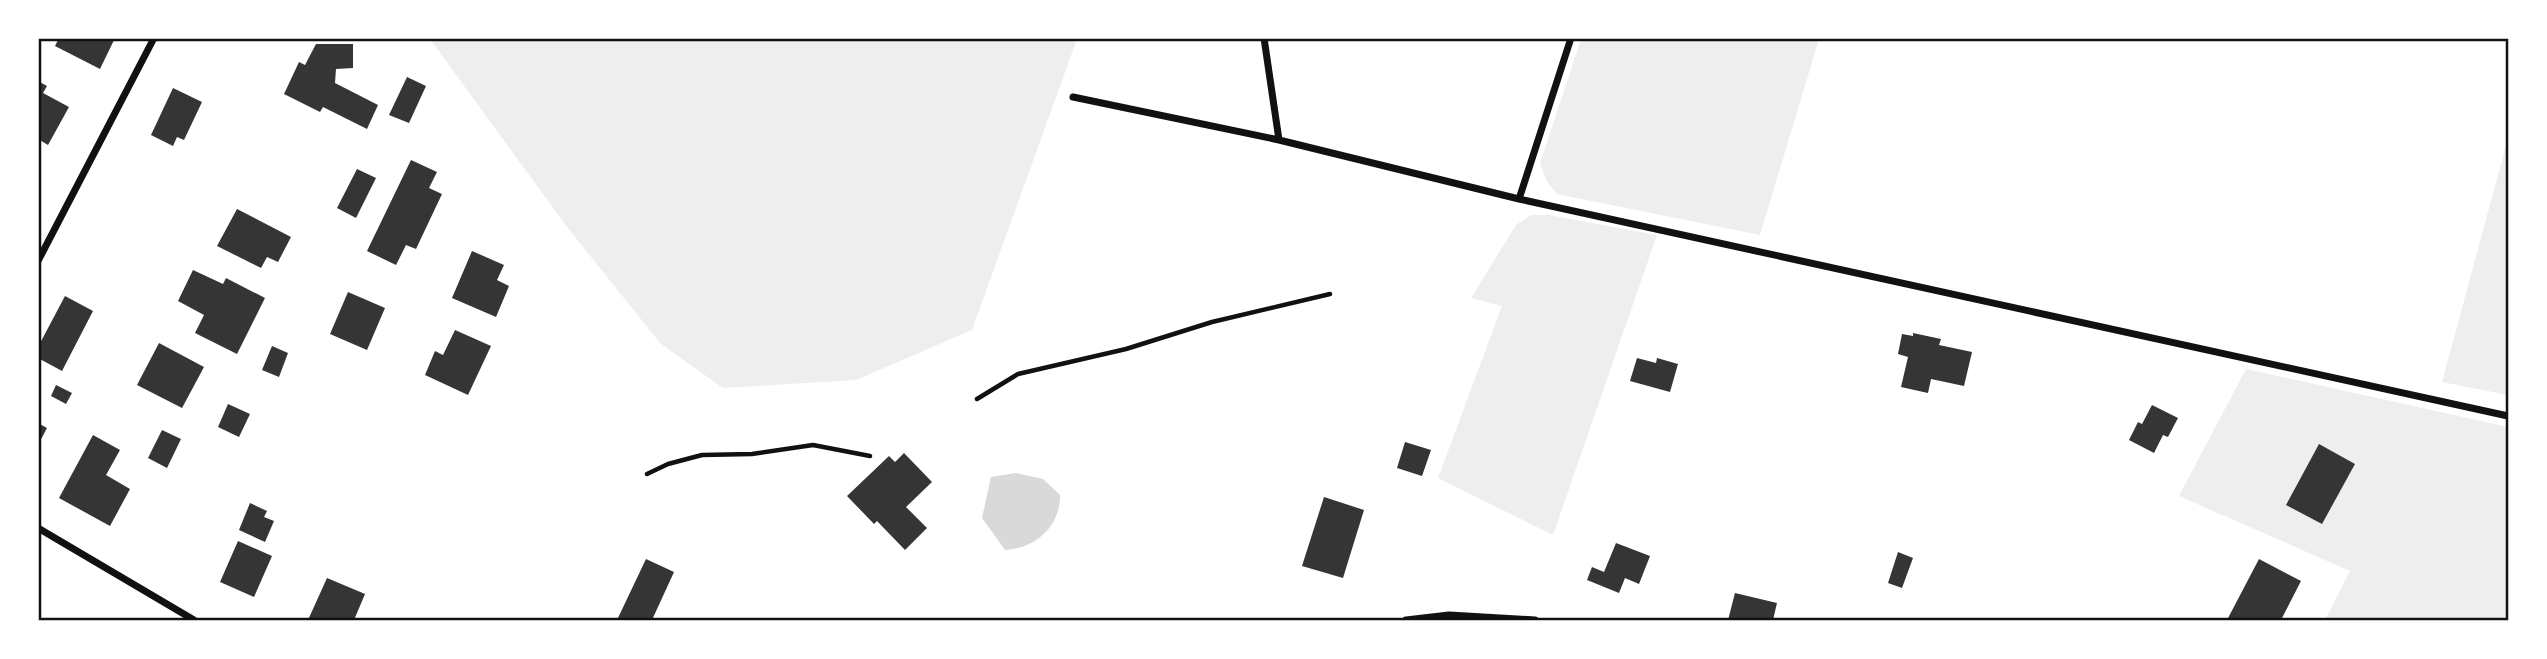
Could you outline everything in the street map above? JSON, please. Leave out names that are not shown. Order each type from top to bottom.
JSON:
[{"type":"street","points":[[38,261],[154,38]]},
{"type":"street","points":[[1264,38],[1279,140]]},
{"type":"street","points":[[1519,199],[1571,38]]},
{"type":"street","points":[[1073,97],[1279,140],[1519,199],[2508,416]]},
{"type":"street","points":[[38,528],[194,621]]},
{"type":"street","points":[[1406,621],[1449,615],[1535,621]]},
{"type":"path","points":[[977,399],[1018,374],[1126,349],[1212,322],[1329,294]]},
{"type":"path","points":[[647,474],[668,464],[702,456],[752,454],[813,445],[870,456]]},
{"type":"shaded area","points":[[430,39],[1077,39],[972,330],[856,380],[723,388],[660,343],[567,227]]},
{"type":"shaded area","points":[[1581,39],[1819,39],[1760,235],[1557,194],[1547,182],[1540,163]]},
{"type":"shaded area","points":[[2508,138],[2508,395],[2442,382]]},
{"type":"shaded area","points":[[1531,215],[1549,215],[1657,235],[1553,535],[1438,478],[1502,306],[1471,298],[1516,225]]},
{"type":"shaded area","points":[[2246,369],[2508,427],[2508,620],[2325,620],[2350,571],[2179,496]]},
{"type":"shaded area","points":[[1016,473],[1043,479],[1060,495],[1059,506],[1056,517],[1044,534],[1027,545],[1005,550],[982,518],[991,477]]},
{"type":"building","points":[[59,38],[115,38],[100,69],[55,46]]},
{"type":"building","points":[[316,44],[353,44],[353,68],[336,69],[335,83],[378,105],[367,129],[323,107],[320,112],[284,94],[299,62],[305,65]]},
{"type":"building","points":[[407,77],[426,86],[409,123],[389,115]]},
{"type":"building","points":[[38,81],[47,86],[43,93],[69,107],[48,145],[38,139]]},
{"type":"building","points":[[173,88],[202,102],[184,140],[177,137],[173,146],[151,135]]},
{"type":"building","points":[[411,160],[437,172],[429,188],[442,194],[416,249],[406,245],[396,265],[367,251]]},
{"type":"building","points":[[357,169],[376,178],[356,218],[337,208]]},
{"type":"building","points":[[237,209],[291,237],[278,262],[267,257],[261,268],[217,246]]},
{"type":"building","points":[[472,251],[504,265],[497,280],[509,286],[496,317],[452,298]]},
{"type":"building","points":[[193,270],[223,284],[226,278],[265,298],[237,354],[195,333],[204,315],[178,301]]},
{"type":"building","points":[[348,292],[385,308],[367,350],[330,334]]},
{"type":"building","points":[[65,296],[93,311],[62,371],[38,358],[38,347]]},
{"type":"building","points":[[455,330],[491,346],[468,395],[425,375],[435,351],[443,355]]},
{"type":"building","points":[[1913,333],[1941,339],[1939,345],[1972,352],[1964,386],[1931,379],[1928,393],[1901,387],[1908,357],[1898,354],[1902,334],[1913,336]]},
{"type":"building","points":[[159,343],[204,367],[182,408],[137,385]]},
{"type":"building","points":[[272,346],[288,353],[279,377],[262,370]]},
{"type":"building","points":[[1637,358],[1656,363],[1657,358],[1678,364],[1670,392],[1630,381]]},
{"type":"building","points":[[56,385],[72,393],[66,404],[51,396]]},
{"type":"building","points":[[228,404],[250,414],[239,437],[218,427]]},
{"type":"building","points":[[2152,405],[2178,418],[2168,437],[2163,435],[2154,453],[2129,440],[2138,422],[2142,424]]},
{"type":"building","points":[[38,423],[47,428],[38,445]]},
{"type":"building","points":[[162,430],[181,439],[167,468],[148,458]]},
{"type":"building","points":[[93,435],[120,450],[106,475],[130,489],[110,526],[59,498]]},
{"type":"building","points":[[1405,442],[1431,450],[1422,476],[1397,468]]},
{"type":"building","points":[[2319,444],[2355,464],[2322,524],[2286,505]]},
{"type":"building","points":[[904,453],[932,482],[906,507],[927,528],[905,550],[877,521],[874,524],[847,496],[889,456],[895,462]]},
{"type":"building","points":[[1324,497],[1364,510],[1343,578],[1302,566]]},
{"type":"building","points":[[250,503],[267,511],[264,517],[274,521],[265,542],[239,530]]},
{"type":"building","points":[[238,541],[272,556],[254,597],[220,582]]},
{"type":"building","points":[[1616,543],[1650,556],[1639,584],[1625,578],[1619,593],[1587,580],[1592,567],[1604,572]]},
{"type":"building","points":[[1898,552],[1913,558],[1902,588],[1888,583]]},
{"type":"building","points":[[646,559],[674,572],[652,620],[617,620]]},
{"type":"building","points":[[2259,559],[2301,581],[2281,620],[2227,620]]},
{"type":"building","points":[[327,578],[365,594],[354,620],[308,620]]},
{"type":"building","points":[[1735,593],[1777,603],[1773,620],[1728,620]]}]
